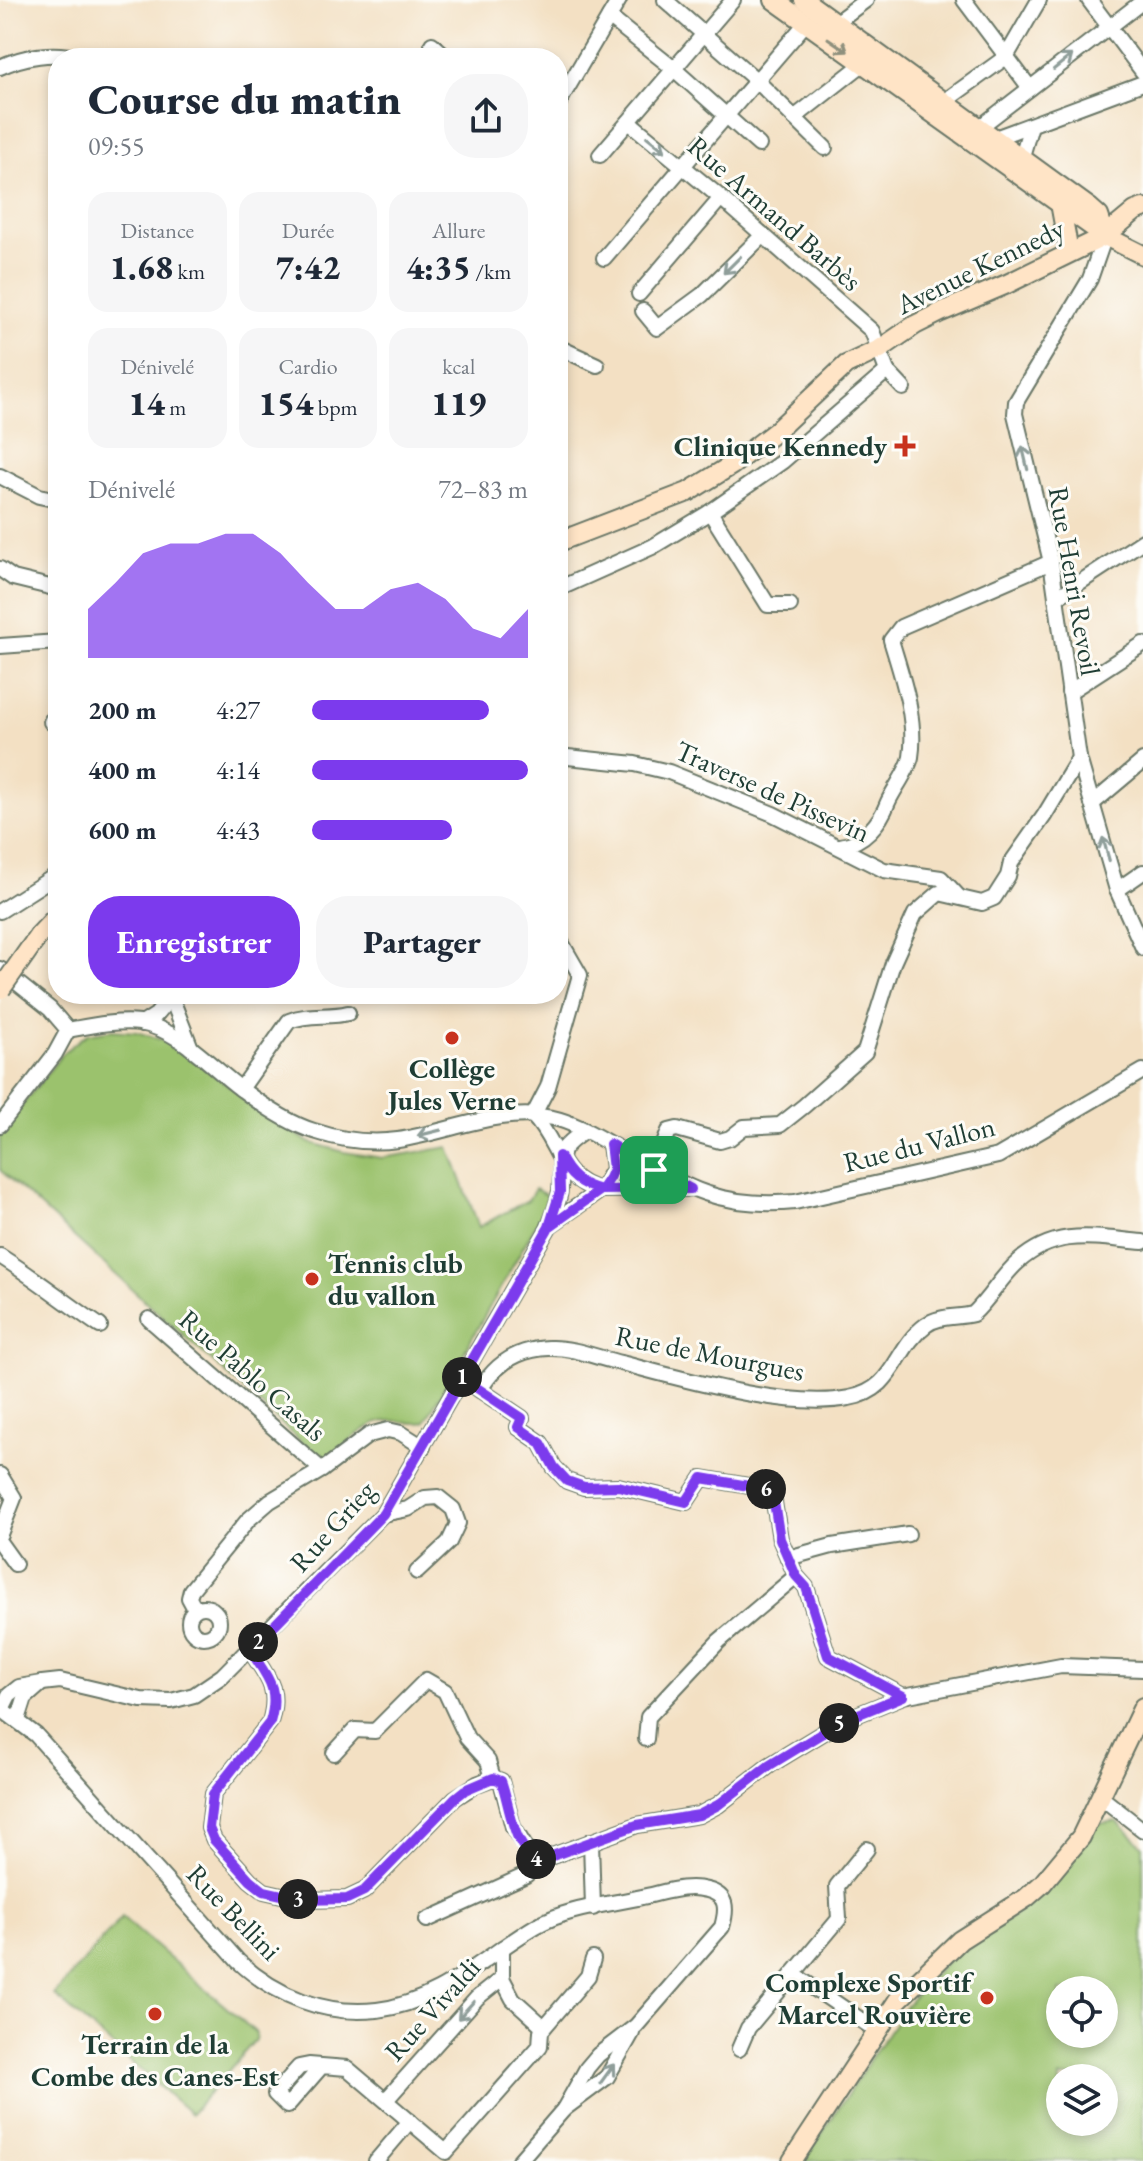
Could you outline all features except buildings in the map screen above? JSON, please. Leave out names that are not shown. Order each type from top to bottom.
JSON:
[{"type":"main road","points":[[774,0],[864,63],[1099,216],[1105,236],[1124,257],[1143,269]]},
{"type":"main road","points":[[804,0],[995,138],[1060,203],[1105,236],[1143,255]]},
{"type":"main road","points":[[1060,203],[1067,241],[1123,236],[1143,247]]},
{"type":"main road","name":"Avenue Kennedy","points":[[568,538],[658,505],[710,479],[775,432],[846,365],[880,349],[941,312],[1105,236],[1143,208]]},
{"type":"main road","name":"Avenue Kennedy","points":[[880,349],[905,320],[938,301],[1047,255],[1067,241]]},
{"type":"main road","points":[[0,989],[48,926]]},
{"type":"main road","points":[[792,2161],[898,2000],[960,1940],[1026,1898],[1042,1884],[1081,1837],[1143,1708]]},
{"type":"street","points":[[568,87],[619,0]]},
{"type":"street","points":[[665,0],[757,81],[825,148]]},
{"type":"street","points":[[600,155],[733,0]]},
{"type":"street","points":[[835,23],[866,0]]},
{"type":"street","points":[[964,0],[1030,88]]},
{"type":"street","points":[[947,102],[1006,57],[1039,0]]},
{"type":"street","points":[[1089,0],[1143,72]]},
{"type":"street","points":[[980,127],[1143,1]]},
{"type":"street","points":[[609,17],[674,69],[759,145]]},
{"type":"street","points":[[604,258],[806,23]]},
{"type":"street","points":[[432,44],[437,48]]},
{"type":"street","points":[[0,67],[20,59],[48,57]]},
{"type":"street","points":[[794,118],[864,63]]},
{"type":"street","points":[[995,138],[1143,83]]},
{"type":"street","name":"Rue Armand Barbès","points":[[629,122],[872,331],[887,371]]},
{"type":"street","points":[[1020,164],[1031,125]]},
{"type":"street","points":[[639,294],[721,198]]},
{"type":"street","points":[[643,311],[657,328],[702,295],[763,235]]},
{"type":"street","name":"Rue Henri Revoil","points":[[1105,236],[1093,274],[1016,402],[1015,414],[1051,562],[1079,758],[1117,890],[1143,948]]},
{"type":"street","points":[[568,352],[597,365]]},
{"type":"street","points":[[568,585],[652,547],[710,512],[783,461],[887,371],[903,388]]},
{"type":"street","points":[[0,476],[48,498]]},
{"type":"street","points":[[710,512],[768,605],[790,605]]},
{"type":"street","points":[[1056,598],[1143,541]]},
{"type":"street","points":[[840,846],[852,844],[881,820],[895,786],[911,760],[910,716],[905,685],[891,640],[901,627],[1051,562]]},
{"type":"street","points":[[0,569],[13,578],[48,587]]},
{"type":"street","points":[[0,646],[48,643]]},
{"type":"street","points":[[1069,692],[1143,644]]},
{"type":"street","name":"Traverse de Pissevin","points":[[568,757],[635,764],[669,772],[761,809],[884,870],[941,878],[958,896]]},
{"type":"street","points":[[654,1170],[669,1131],[677,1129],[720,1141],[730,1138],[744,1127],[780,1125],[865,1052],[893,963],[915,914],[939,893],[982,903],[994,898],[1008,876],[1011,863],[1079,758]]},
{"type":"street","points":[[1092,804],[1143,761]]},
{"type":"street","points":[[1117,890],[1143,872]]},
{"type":"street","points":[[0,911],[48,880]]},
{"type":"street","points":[[568,952],[580,975],[548,1087],[533,1116],[545,1129],[567,1171],[577,1181],[601,1190],[613,1169],[610,1144]]},
{"type":"street","points":[[0,969],[50,1009],[68,1030],[55,1054],[0,1125]]},
{"type":"street","points":[[142,1024],[156,1015],[164,1004]]},
{"type":"street","points":[[173,1004],[191,1048]]},
{"type":"street","points":[[241,1089],[289,1021],[302,1015],[330,1017],[348,1013]]},
{"type":"street","name":"Rue du Vallon","points":[[68,1030],[131,1023],[162,1030],[191,1048],[241,1089],[278,1114],[310,1130],[353,1140],[395,1140],[480,1119],[554,1118],[585,1131],[691,1189],[729,1201],[765,1205],[795,1202],[982,1160],[1018,1145],[1143,1071]]},
{"type":"street","points":[[548,1087],[554,1118]]},
{"type":"street","points":[[559,1156],[569,1141],[585,1131]]},
{"type":"street","name":"Rue Grieg","points":[[0,1693],[60,1681],[141,1700],[171,1701],[194,1695],[213,1685],[250,1650],[383,1514],[549,1227],[560,1192],[559,1156]]},
{"type":"street","name":"Rue du Vallon","points":[[601,1190],[691,1189]]},
{"type":"street","name":"Rue Grieg","points":[[549,1227],[601,1190]]},
{"type":"street","name":"Rue de Mourgues","points":[[480,1390],[488,1376],[512,1357],[553,1348],[687,1380],[786,1399],[848,1399],[880,1385],[926,1324],[973,1314],[1020,1260],[1048,1242],[1068,1236],[1143,1242]]},
{"type":"street","points":[[0,1256],[100,1326]]},
{"type":"street","name":"Rue Pablo Casals","points":[[149,1319],[322,1470]]},
{"type":"street","points":[[462,1378],[522,1418],[518,1427],[541,1443],[554,1467],[567,1481],[584,1487],[618,1486],[686,1502],[702,1478],[772,1490],[780,1539],[796,1576],[806,1587],[828,1656],[903,1696]]},
{"type":"street","points":[[195,1609],[189,1598],[191,1590],[248,1520],[270,1501],[322,1470],[369,1435],[388,1430],[401,1433],[423,1447]]},
{"type":"street","points":[[0,1475],[14,1498],[0,1534]]},
{"type":"street","points":[[383,1514],[408,1509],[425,1498],[438,1497],[453,1509],[458,1523],[449,1542],[417,1572]]},
{"type":"street","points":[[788,1558],[832,1546],[908,1534]]},
{"type":"street","points":[[0,1543],[15,1564]]},
{"type":"street","points":[[646,1739],[648,1717],[719,1641],[796,1576]]},
{"type":"street","points":[[250,1650],[271,1682],[275,1695],[274,1708],[270,1722],[213,1794],[209,1828],[214,1840],[264,1891],[304,1900],[347,1899],[364,1891],[455,1798],[465,1790],[493,1778],[501,1781],[513,1827],[522,1843],[531,1856],[544,1859]]},
{"type":"street","points":[[427,1920],[526,1875],[544,1859],[637,1825],[699,1815],[718,1805],[770,1765],[844,1720],[903,1696],[1061,1666],[1143,1669]]},
{"type":"street","points":[[334,1753],[355,1730],[375,1731],[426,1680],[445,1691],[467,1738],[488,1761],[493,1778]]},
{"type":"street","points":[[18,1720],[25,1698],[42,1683]]},
{"type":"street","points":[[1,1708],[19,1687]]},
{"type":"street","name":"Rue Bellini","points":[[1,1708],[36,1735],[238,1961],[272,1988],[314,2005],[337,2010],[376,2010],[405,2004],[446,1986],[538,1924],[562,1913],[692,1886],[714,1892],[722,1897],[726,1911],[722,1927],[636,2026]]},
{"type":"street","points":[[1102,1798],[1143,1830]]},
{"type":"street","points":[[591,1841],[593,1908]]},
{"type":"street","points":[[739,2049],[748,2028],[839,1919],[837,1886],[867,1849]]},
{"type":"street","name":"Rue Vivaldi","points":[[386,2100],[477,1998],[502,1978],[502,1948]]},
{"type":"street","points":[[321,2067],[347,2068],[446,2152],[540,2046],[541,2031],[588,1976],[593,1959]]},
{"type":"street","points":[[793,1974],[877,2031]]},
{"type":"street","points":[[502,1978],[513,1999],[544,2027]]},
{"type":"street","points":[[519,2161],[564,2109],[598,2055],[636,2026]]},
{"type":"street","points":[[564,2109],[607,2077],[636,2026]]},
{"type":"street","points":[[376,2161],[410,2121]]},
{"type":"green space","name":"Tennis club du vallon","points":[[111,1030],[137,1032],[168,1042],[308,1142],[382,1158],[449,1147],[479,1227],[528,1200],[535,1189],[548,1196],[543,1212],[425,1422],[380,1422],[357,1435],[330,1458],[316,1455],[0,1170],[0,1133],[64,1052],[87,1034]]},
{"type":"green space","name":"Complexe Sportif Marcel Rouvière","points":[[1117,1821],[1143,1846],[1143,2161],[804,2161],[906,2005],[954,1955],[970,1947],[1040,1896],[1096,1824]]},
{"type":"green space","name":"Terrain de la Combe des Canes-Est","points":[[122,1917],[256,2033],[255,2040],[191,2114],[54,1995]]},
{"type":"place","name":"Clinique Kennedy","points":[[905,446]]},
{"type":"place","name":"Collège Jules Verne","points":[[452,1038]]},
{"type":"place","name":"Tennis club du vallon","points":[[312,1279]]},
{"type":"place","name":"Complexe Sportif Marcel Rouvière","points":[[987,1998]]},
{"type":"place","name":"Terrain de la Combe des Canes-Est","points":[[155,2014]]},
{"type":"route","points":[[654,1170],[610,1144],[613,1169],[609,1178],[601,1190],[549,1227],[466,1371],[423,1447],[413,1467],[383,1514],[250,1650],[271,1682],[275,1695],[274,1708],[270,1722],[213,1794],[209,1828],[214,1840],[264,1891],[304,1900],[347,1899],[364,1891],[455,1798],[465,1790],[493,1778],[501,1781],[513,1827],[536,1859],[544,1859],[637,1825],[699,1815],[718,1805],[770,1765],[844,1720],[903,1696],[828,1656],[806,1587],[796,1576],[780,1539],[772,1490],[702,1478],[686,1502],[618,1486],[584,1487],[567,1481],[554,1467],[541,1443],[518,1427],[522,1418],[462,1378],[549,1227],[560,1192],[559,1156],[567,1171],[588,1187],[601,1190],[691,1189],[654,1170]]}]
